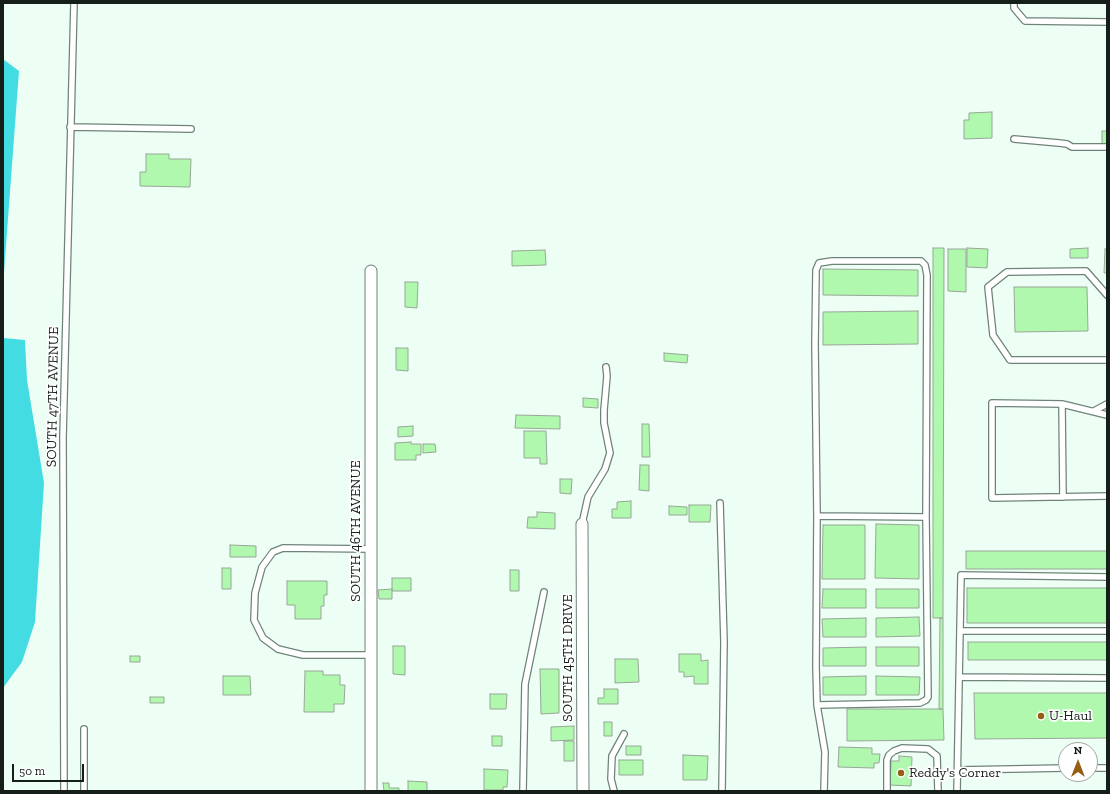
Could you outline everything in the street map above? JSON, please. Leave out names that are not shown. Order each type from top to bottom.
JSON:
[{"type":"street","name":"SOUTH 46TH AVENUE","points":[[371,271],[371,791]]},
{"type":"street","name":"SOUTH 45TH DRIVE","points":[[582,524],[583,791]]},
{"type":"lane","name":"SOUTH 47TH AVENUE","points":[[64,791],[63,437],[74,3]]},
{"type":"lane","points":[[1014,3],[1014,8],[1025,21],[1107,22]]},
{"type":"lane","points":[[70,127],[191,129]]},
{"type":"lane","points":[[1014,138],[1059,142],[1072,147],[1107,147]]},
{"type":"lane","points":[[817,706],[920,703],[928,697],[926,517],[927,275],[925,265],[921,261],[832,261],[819,263],[816,270],[816,667],[817,706],[824,752],[824,791]]},
{"type":"lane","points":[[1107,295],[1086,271],[1007,272],[988,287],[993,335],[1010,360],[1107,360]]},
{"type":"lane","points":[[582,524],[588,497],[605,469],[610,453],[604,423],[604,402],[607,376],[606,367]]},
{"type":"lane","points":[[1107,415],[1062,404],[992,403],[992,498],[1107,496]]},
{"type":"lane","points":[[1062,404],[1063,497]]},
{"type":"lane","points":[[1094,411],[1107,404]]},
{"type":"lane","points":[[720,503],[724,642],[722,791]]},
{"type":"lane","points":[[817,516],[926,517]]},
{"type":"lane","points":[[371,549],[283,548],[273,552],[262,567],[255,593],[254,620],[263,638],[278,649],[303,655],[371,655]]},
{"type":"lane","points":[[957,791],[961,574],[1107,577]]},
{"type":"lane","points":[[523,791],[525,684],[544,592]]},
{"type":"lane","points":[[960,631],[1107,631]]},
{"type":"lane","points":[[959,677],[1107,678]]},
{"type":"lane","points":[[84,729],[84,791]]},
{"type":"lane","points":[[614,791],[612,779],[612,756],[624,734]]},
{"type":"lane","points":[[887,791],[887,760],[889,755],[894,751],[902,748],[928,749],[937,756],[938,791]]},
{"type":"lane","points":[[958,770],[1058,768]]},
{"type":"water","points":[[3,59],[19,71],[3,286]]},
{"type":"water","points":[[3,338],[25,340],[27,380],[44,483],[35,622],[22,662],[3,688]]},
{"type":"building","points":[[992,112],[992,138],[964,139],[964,120],[969,120],[969,113]]},
{"type":"building","points":[[1102,131],[1107,131],[1107,144],[1102,145]]},
{"type":"building","points":[[146,154],[169,154],[169,159],[191,159],[190,187],[140,186],[140,172],[146,172]]},
{"type":"building","points":[[933,248],[944,248],[943,618],[933,618]]},
{"type":"building","points":[[967,248],[988,249],[987,268],[967,267]]},
{"type":"building","points":[[1088,248],[1088,258],[1070,258],[1070,249]]},
{"type":"building","points":[[948,249],[966,249],[966,292],[948,291]]},
{"type":"building","points":[[1105,249],[1107,249],[1107,273],[1104,273]]},
{"type":"building","points":[[545,250],[546,265],[512,266],[512,251]]},
{"type":"building","points":[[823,269],[918,270],[918,296],[823,295]]},
{"type":"building","points":[[405,282],[418,282],[417,308],[405,307]]},
{"type":"building","points":[[1014,287],[1087,287],[1088,331],[1015,332]]},
{"type":"building","points":[[918,311],[918,344],[823,345],[823,312]]},
{"type":"building","points":[[396,348],[408,348],[408,371],[396,370]]},
{"type":"building","points":[[664,353],[688,355],[687,363],[664,361]]},
{"type":"building","points":[[583,398],[598,399],[598,408],[583,407]]},
{"type":"building","points":[[516,415],[560,416],[560,429],[515,428]]},
{"type":"building","points":[[642,424],[649,424],[650,457],[642,457]]},
{"type":"building","points":[[413,426],[413,436],[398,437],[398,427]]},
{"type":"building","points":[[524,431],[546,431],[547,464],[540,464],[540,458],[524,458]]},
{"type":"building","points":[[411,442],[411,444],[421,444],[421,455],[416,455],[416,460],[395,460],[395,443]]},
{"type":"building","points":[[423,444],[435,444],[436,452],[423,453]]},
{"type":"building","points":[[640,465],[649,465],[649,491],[639,490]]},
{"type":"building","points":[[560,479],[572,479],[571,494],[560,493]]},
{"type":"building","points":[[631,501],[631,518],[612,518],[612,509],[617,509],[617,502]]},
{"type":"building","points":[[689,505],[711,505],[710,522],[689,522]]},
{"type":"building","points":[[669,506],[687,507],[687,515],[669,515]]},
{"type":"building","points":[[537,512],[555,513],[555,529],[527,528],[528,517],[537,517]]},
{"type":"building","points":[[876,524],[919,525],[919,579],[875,578]]},
{"type":"building","points":[[823,525],[865,525],[865,579],[822,579]]},
{"type":"building","points":[[230,545],[256,546],[256,557],[230,557]]},
{"type":"building","points":[[966,551],[1107,551],[1107,569],[966,569]]},
{"type":"building","points":[[222,568],[231,568],[231,589],[222,589]]},
{"type":"building","points":[[510,570],[519,570],[519,591],[510,591]]},
{"type":"building","points":[[392,578],[411,578],[411,591],[392,591]]},
{"type":"building","points":[[287,581],[327,581],[327,595],[324,595],[324,606],[321,606],[321,619],[295,619],[295,605],[287,605]]},
{"type":"building","points":[[967,588],[1107,588],[1107,623],[967,623]]},
{"type":"building","points":[[392,589],[392,599],[379,599],[378,590]]},
{"type":"building","points":[[823,589],[866,589],[866,608],[822,608]]},
{"type":"building","points":[[876,589],[919,589],[919,608],[876,608]]},
{"type":"building","points":[[919,617],[920,636],[876,637],[876,618]]},
{"type":"building","points":[[866,618],[866,637],[823,637],[822,619]]},
{"type":"building","points":[[940,618],[943,618],[943,709],[939,709]]},
{"type":"building","points":[[968,642],[1107,642],[1107,660],[968,660]]},
{"type":"building","points":[[393,646],[405,646],[405,675],[393,674]]},
{"type":"building","points":[[866,647],[866,666],[823,666],[823,648]]},
{"type":"building","points":[[876,647],[919,647],[919,666],[876,666]]},
{"type":"building","points":[[679,654],[701,654],[701,661],[708,660],[708,684],[694,684],[694,676],[684,677],[684,672],[679,672]]},
{"type":"building","points":[[130,656],[140,656],[140,662],[130,662]]},
{"type":"building","points":[[615,659],[638,659],[639,682],[615,683]]},
{"type":"building","points":[[540,669],[559,669],[559,713],[541,714]]},
{"type":"building","points":[[305,671],[323,671],[323,675],[340,675],[340,685],[345,685],[344,704],[334,704],[334,712],[304,712]]},
{"type":"building","points":[[223,676],[250,676],[251,695],[223,695]]},
{"type":"building","points":[[866,676],[866,695],[823,695],[823,677]]},
{"type":"building","points":[[876,676],[920,677],[919,695],[876,695]]},
{"type":"building","points":[[604,689],[618,689],[618,704],[598,704],[598,698],[604,698]]},
{"type":"building","name":"U-Haul","points":[[974,693],[1107,693],[1107,738],[975,739]]},
{"type":"building","points":[[490,694],[507,694],[506,709],[490,709]]},
{"type":"building","points":[[150,697],[164,697],[164,703],[150,703]]},
{"type":"building","points":[[847,709],[943,709],[944,740],[847,741]]},
{"type":"building","points":[[604,722],[612,722],[612,736],[604,736]]},
{"type":"building","points":[[574,726],[574,740],[551,741],[551,727]]},
{"type":"building","points":[[492,736],[502,736],[502,746],[492,746]]},
{"type":"building","points":[[564,741],[574,741],[574,761],[564,761]]},
{"type":"building","points":[[626,746],[641,746],[641,755],[626,755]]},
{"type":"building","points":[[839,747],[872,748],[872,754],[880,754],[879,763],[874,763],[874,768],[838,767]]},
{"type":"building","points":[[683,755],[708,756],[707,780],[683,780]]},
{"type":"building","name":"Reddy's Corner","points":[[899,756],[912,757],[911,786],[890,785],[891,761],[899,761]]},
{"type":"building","points":[[619,760],[643,760],[643,775],[619,775]]},
{"type":"building","points":[[484,769],[508,770],[507,787],[503,787],[503,790],[484,790]]},
{"type":"building","points":[[408,781],[427,782],[427,791],[408,791]]},
{"type":"building","points":[[383,783],[389,783],[389,788],[399,788],[399,791],[384,791]]},
{"type":"place","name":"U-Haul","points":[[1041,716]]},
{"type":"place","name":"Reddy's Corner","points":[[901,773]]}]
